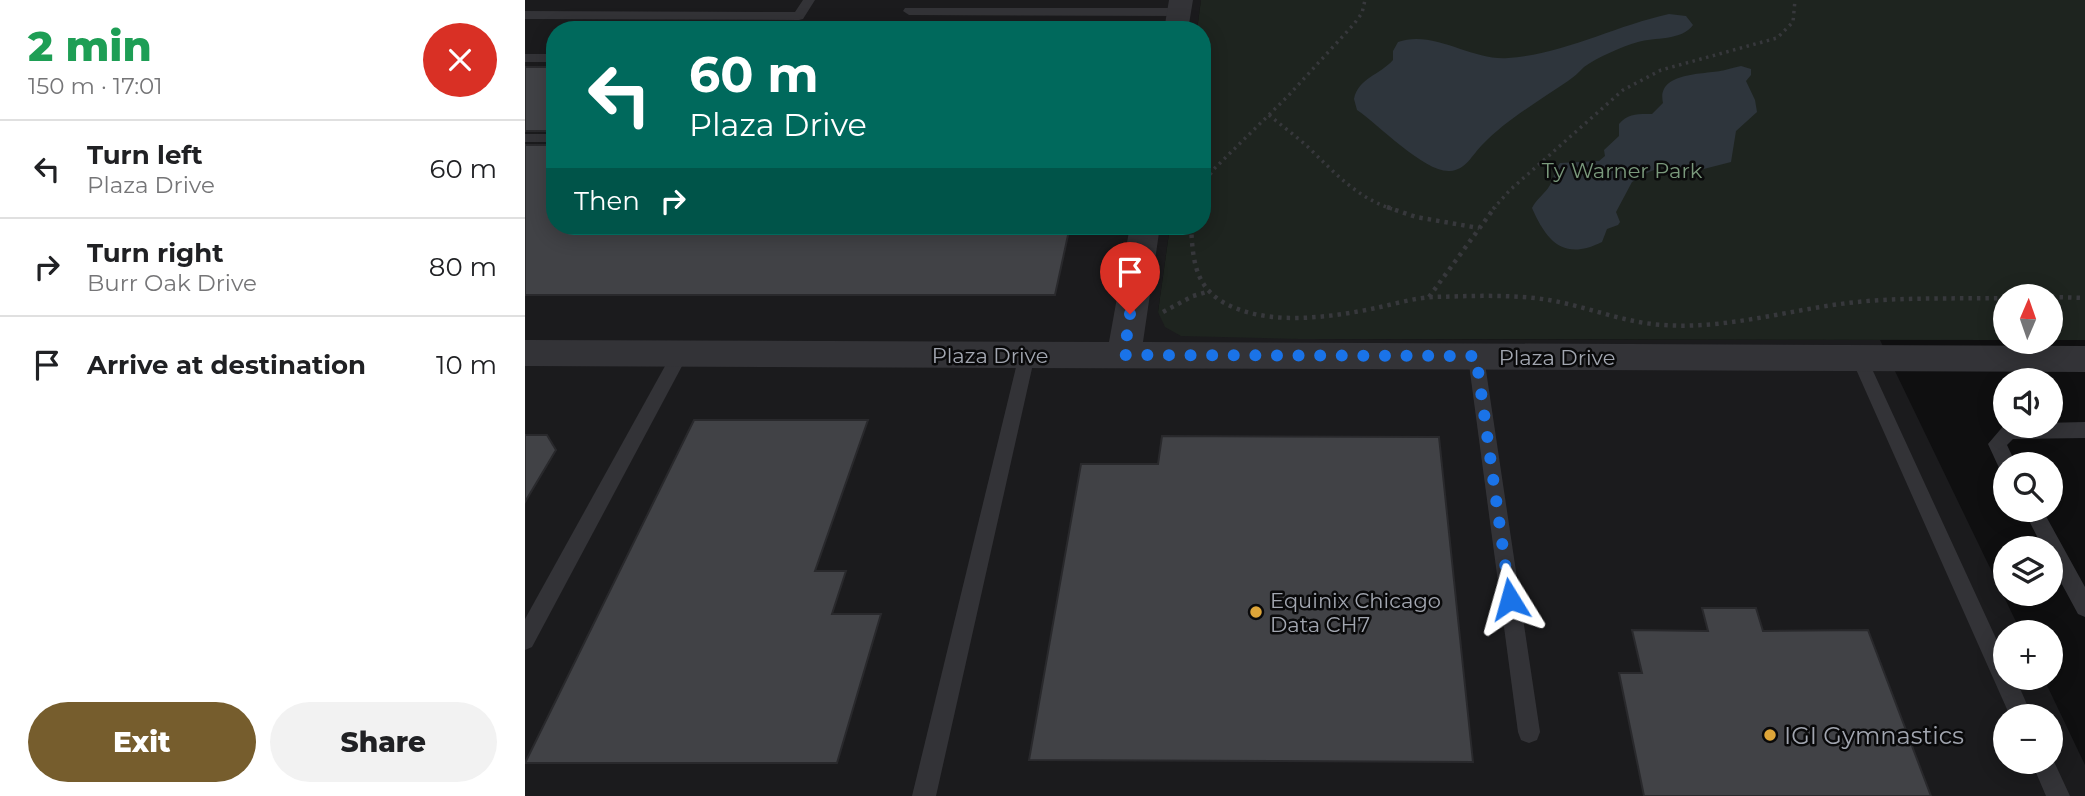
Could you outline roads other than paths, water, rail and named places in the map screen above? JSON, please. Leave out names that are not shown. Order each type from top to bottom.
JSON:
[{"type":"street","points":[[1124,355],[1144,235]]},
{"type":"street","name":"Plaza Drive","points":[[525,353],[2085,359]]},
{"type":"lane","points":[[611,15],[624,0]]},
{"type":"lane","points":[[525,15],[799,16],[809,0]]},
{"type":"lane","points":[[909,12],[1179,14]]},
{"type":"lane","points":[[525,58],[546,58]]},
{"type":"lane","points":[[525,138],[546,138]]},
{"type":"lane","points":[[525,640],[681,354]]},
{"type":"lane","points":[[925,796],[1027,355]]},
{"type":"lane","points":[[1476,356],[1529,732]]},
{"type":"lane","points":[[1859,358],[2016,704]]},
{"type":"lane","points":[[2001,452],[1997,444],[2008,431],[2080,430],[2085,448]]},
{"type":"lane","points":[[2039,522],[2085,607]]},
{"type":"lane","points":[[2048,774],[2058,796]]},
{"type":"place","name":"Equinix Chicago Data CH7","points":[[1256,612]]},
{"type":"place","name":"IGI Gymnastics","points":[[1770,735]]},
{"type":"park label","name":"Ty Warner Park","points":[[1622,170]]}]
